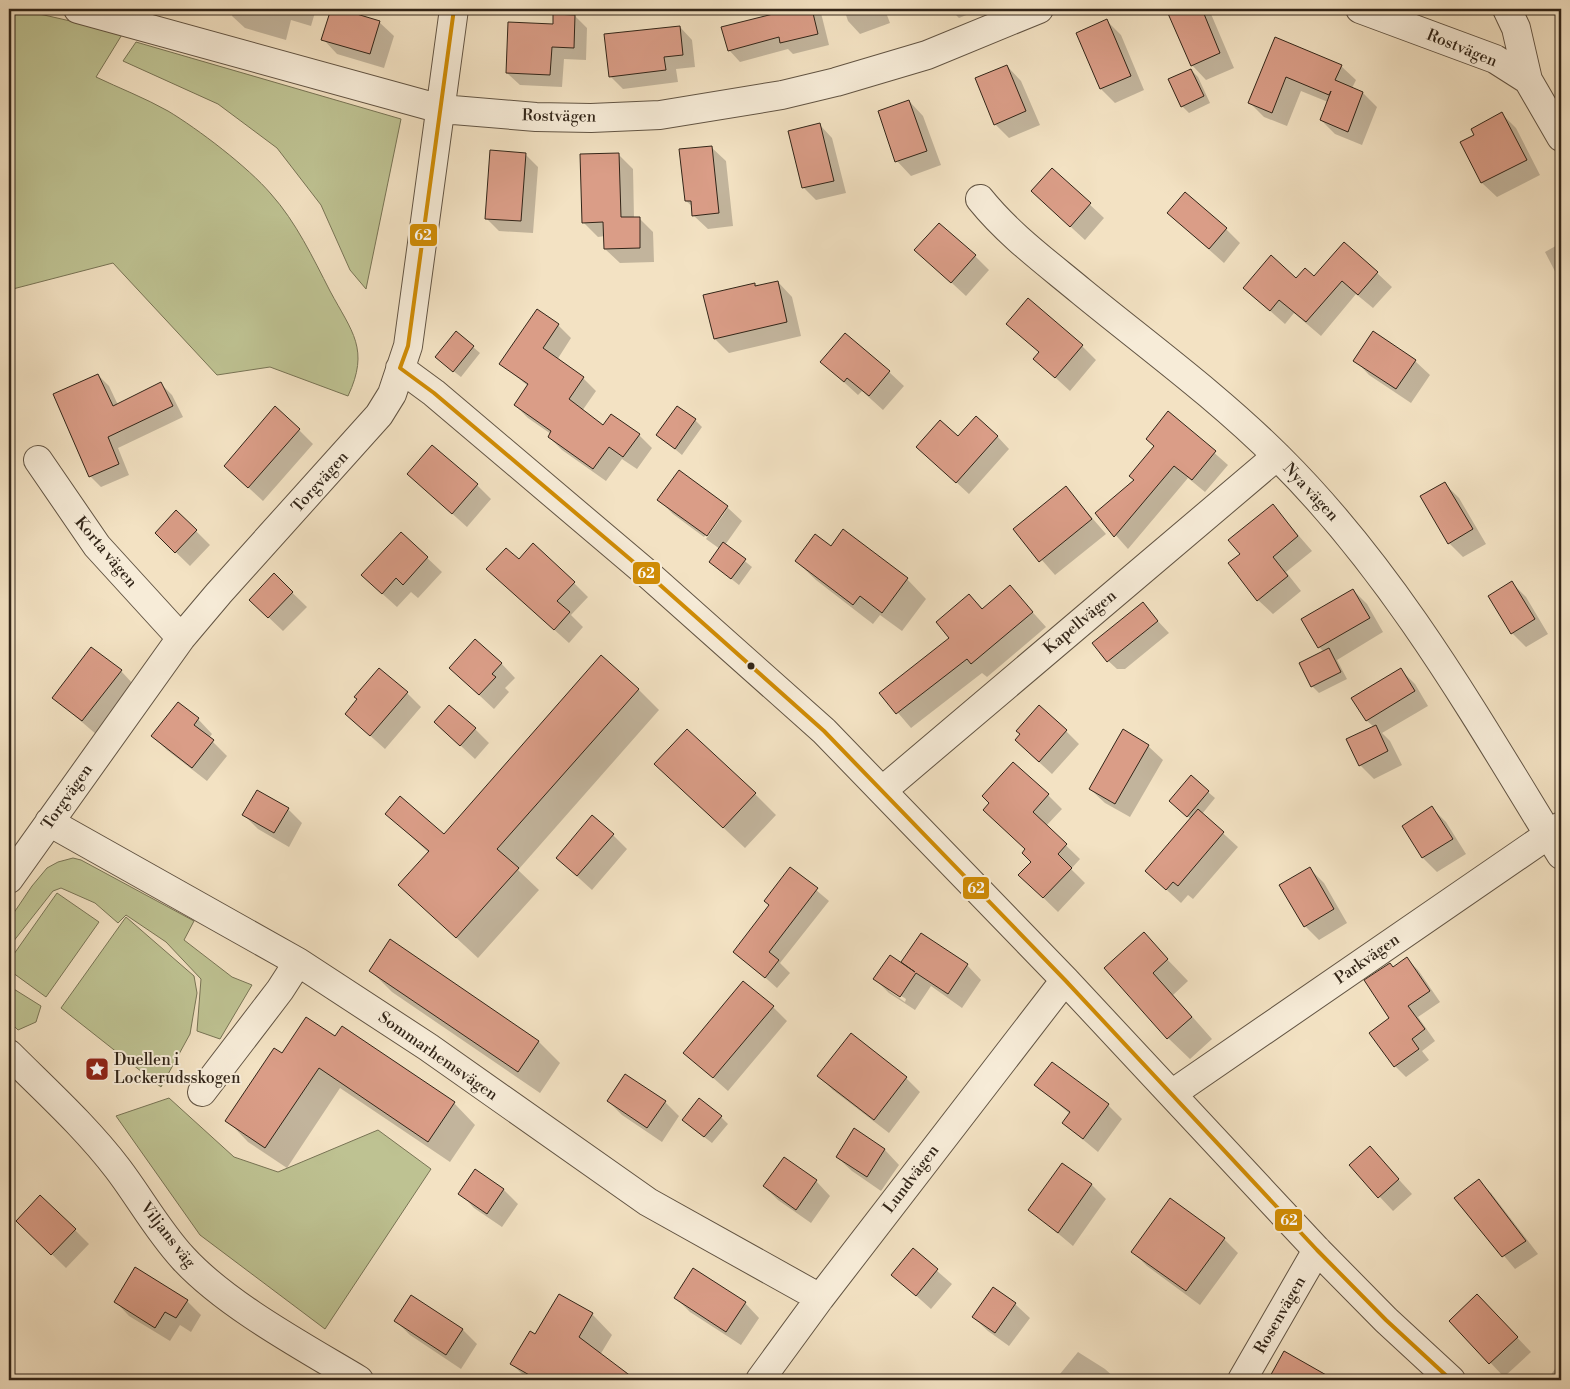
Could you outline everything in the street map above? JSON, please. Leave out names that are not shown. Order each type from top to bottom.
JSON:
[{"type":"street","name":"Rostvägen","points":[[78,9],[440,109],[536,117],[591,118],[660,114],[782,95],[885,68],[927,54],[1039,9]]},
{"type":"street","name":"Torgvägen","points":[[9,879],[181,638],[219,593],[379,416],[392,394],[408,346],[454,9]]},
{"type":"street","name":"Rostvägen","points":[[1360,9],[1495,59],[1528,80],[1561,137]]},
{"type":"street","points":[[1506,9],[1516,28],[1528,80]]},
{"type":"street","name":"Nya vägen","points":[[980,199],[997,220],[1033,252],[1220,404],[1278,456],[1327,507],[1384,578],[1557,838]]},
{"type":"street","points":[[400,368],[434,393],[710,630],[824,731],[1065,980],[1317,1250],[1386,1320],[1451,1380]]},
{"type":"street","name":"Kapellvägen","points":[[883,790],[1278,456]]},
{"type":"street","name":"Korta vägen","points":[[38,460],[97,546],[181,638]]},
{"type":"street","name":"Sommarhemsvägen","points":[[49,822],[298,962],[428,1047],[648,1202],[820,1298]]},
{"type":"street","name":"Parkvägen","points":[[1173,1094],[1557,838]]},
{"type":"street","points":[[202,1092],[280,990],[298,962]]},
{"type":"street","name":"Lundvägen","points":[[760,1380],[820,1298],[1065,980]]},
{"type":"street","name":"Viljans väg","points":[[9,1054],[88,1133],[118,1168],[182,1257],[204,1279],[268,1324],[359,1380]]},
{"type":"street","name":"Rosenvägen","points":[[1242,1380],[1317,1250]]},
{"type":"green space","points":[[9,9],[123,33],[96,77],[168,111],[180,119],[208,138],[236,161],[271,194],[304,241],[356,341],[358,366],[348,396],[270,367],[217,375],[113,263],[9,290]]},
{"type":"green space","points":[[136,42],[401,119],[366,289],[350,270],[321,205],[277,148],[218,104],[123,61]]},
{"type":"green space","points":[[73,858],[81,860],[194,921],[184,940],[232,977],[252,985],[220,1039],[197,1031],[201,979],[166,942],[126,915],[118,923],[95,903],[61,888],[53,891],[9,947],[9,920],[32,886],[47,868],[58,862]]},
{"type":"green space","points":[[57,893],[99,922],[46,997],[9,970],[9,961]]},
{"type":"green space","points":[[126,917],[194,976],[197,993],[190,1034],[161,1087],[61,1008]]},
{"type":"green space","points":[[9,986],[41,1006],[36,1022],[18,1030],[9,1021]]},
{"type":"green space","points":[[169,1098],[234,1157],[278,1172],[378,1130],[431,1169],[325,1329],[200,1235],[116,1116]]},
{"type":"building","points":[[331,9],[340,9],[380,21],[370,54],[321,40]]},
{"type":"building","points":[[771,9],[812,9],[818,34],[780,43],[779,37],[728,51],[721,27],[773,14]]},
{"type":"building","points":[[1166,9],[1202,9],[1220,53],[1191,66]]},
{"type":"building","points":[[553,14],[575,15],[574,48],[552,47],[550,75],[506,73],[508,22],[553,24]]},
{"type":"building","points":[[1107,19],[1131,76],[1100,89],[1076,33]]},
{"type":"building","points":[[680,26],[683,55],[664,57],[666,70],[609,77],[604,34]]},
{"type":"building","points":[[1275,37],[1342,65],[1335,80],[1363,92],[1348,132],[1320,120],[1331,91],[1329,95],[1286,77],[1272,113],[1248,103]]},
{"type":"building","points":[[1007,65],[1026,111],[994,125],[975,78]]},
{"type":"building","points":[[1191,69],[1204,96],[1181,107],[1168,79]]},
{"type":"building","points":[[909,100],[927,151],[895,162],[878,111]]},
{"type":"building","points":[[1502,112],[1527,160],[1481,183],[1460,142],[1474,135],[1471,129]]},
{"type":"building","points":[[820,123],[834,181],[802,188],[788,131]]},
{"type":"building","points":[[712,146],[719,213],[692,216],[691,201],[685,201],[679,149]]},
{"type":"building","points":[[490,150],[526,153],[521,221],[485,219]]},
{"type":"building","points":[[619,153],[621,217],[640,217],[640,248],[604,249],[603,222],[582,223],[580,154]]},
{"type":"building","points":[[1052,168],[1091,203],[1070,227],[1031,191]]},
{"type":"building","points":[[1185,192],[1227,228],[1209,249],[1167,213]]},
{"type":"building","points":[[939,223],[976,255],[951,283],[914,250]]},
{"type":"building","points":[[1344,242],[1378,272],[1358,295],[1342,281],[1306,322],[1279,300],[1270,311],[1243,288],[1271,255],[1296,278],[1305,268],[1314,276]]},
{"type":"building","points":[[778,281],[787,322],[714,339],[703,295],[755,283],[755,286]]},
{"type":"building","points":[[1028,298],[1083,345],[1055,378],[1033,359],[1039,352],[1006,324]]},
{"type":"building","points":[[537,309],[559,324],[543,348],[584,377],[569,399],[603,425],[611,414],[640,434],[623,457],[609,447],[593,469],[548,437],[551,431],[514,405],[528,384],[499,364]]},
{"type":"building","points":[[456,331],[474,346],[453,372],[435,357]]},
{"type":"building","points":[[1373,331],[1416,360],[1396,389],[1353,361]]},
{"type":"building","points":[[845,333],[890,371],[869,396],[847,378],[844,382],[820,362]]},
{"type":"building","points":[[98,374],[113,406],[161,382],[173,406],[108,437],[119,464],[89,477],[53,394]]},
{"type":"building","points":[[275,406],[300,429],[248,488],[224,466]]},
{"type":"building","points":[[677,406],[696,419],[675,449],[656,435]]},
{"type":"building","points":[[1168,411],[1216,451],[1192,480],[1174,466],[1114,537],[1095,513],[1134,480],[1129,476],[1154,446],[1146,439]]},
{"type":"building","points":[[976,416],[998,436],[956,483],[916,447],[940,420],[958,436]]},
{"type":"building","points":[[432,445],[478,484],[452,514],[407,474]]},
{"type":"building","points":[[679,470],[728,506],[707,536],[657,500]]},
{"type":"building","points":[[1445,482],[1473,529],[1448,544],[1420,496]]},
{"type":"building","points":[[1066,486],[1092,519],[1039,562],[1013,529]]},
{"type":"building","points":[[1273,504],[1298,536],[1273,557],[1288,576],[1257,601],[1228,563],[1240,554],[1228,540]]},
{"type":"building","points":[[176,510],[197,530],[175,553],[155,533]]},
{"type":"building","points":[[843,529],[908,578],[882,613],[860,596],[853,605],[795,561],[815,534],[831,546]]},
{"type":"building","points":[[401,532],[428,557],[403,585],[396,578],[382,594],[361,575]]},
{"type":"building","points":[[723,542],[746,559],[731,579],[709,562]]},
{"type":"building","points":[[533,543],[575,582],[557,601],[570,612],[554,630],[486,569],[506,548],[519,559]]},
{"type":"building","points":[[274,573],[293,592],[268,618],[249,600]]},
{"type":"building","points":[[1512,581],[1535,619],[1511,634],[1488,596]]},
{"type":"building","points":[[1010,585],[1033,612],[971,664],[967,659],[896,714],[879,693],[949,638],[936,622],[969,594],[982,609]]},
{"type":"building","points":[[1353,589],[1370,618],[1318,648],[1301,619]]},
{"type":"building","points":[[1143,602],[1158,621],[1107,662],[1092,643]]},
{"type":"building","points":[[475,639],[502,663],[492,674],[496,677],[479,695],[449,668]]},
{"type":"building","points":[[91,647],[122,670],[82,721],[52,698]]},
{"type":"building","points":[[1329,648],[1341,672],[1311,687],[1299,663]]},
{"type":"building","points":[[601,655],[639,689],[497,849],[519,868],[456,938],[398,885],[429,851],[385,814],[400,796],[444,834]]},
{"type":"building","points":[[379,668],[408,692],[370,736],[345,714],[357,699],[354,697]]},
{"type":"building","points":[[1401,668],[1415,691],[1366,721],[1351,698]]},
{"type":"building","points":[[178,702],[199,718],[194,725],[214,740],[192,768],[151,736]]},
{"type":"building","points":[[449,705],[476,728],[460,746],[434,722]]},
{"type":"building","points":[[1039,705],[1067,730],[1039,762],[1015,740],[1020,734],[1016,731]]},
{"type":"building","points":[[1376,725],[1388,751],[1359,766],[1346,739]]},
{"type":"building","points":[[687,729],[756,793],[723,828],[654,764]]},
{"type":"building","points":[[1123,729],[1149,745],[1115,804],[1089,789]]},
{"type":"building","points":[[1013,762],[1049,794],[1033,812],[1067,844],[1058,854],[1072,868],[1043,898],[1018,875],[1031,862],[1022,853],[1025,849],[983,810],[989,803],[982,796]]},
{"type":"building","points":[[1191,775],[1209,791],[1187,817],[1169,801]]},
{"type":"building","points":[[257,790],[289,808],[274,833],[242,815]]},
{"type":"building","points":[[1432,806],[1453,839],[1422,858],[1402,826]]},
{"type":"building","points":[[1198,809],[1224,832],[1178,886],[1173,882],[1166,890],[1145,871]]},
{"type":"building","points":[[592,815],[614,834],[577,876],[556,858]]},
{"type":"building","points":[[790,867],[818,888],[769,952],[779,960],[765,978],[733,952],[769,905],[764,901]]},
{"type":"building","points":[[1310,867],[1334,909],[1304,927],[1279,885]]},
{"type":"building","points":[[1144,932],[1168,959],[1153,973],[1192,1017],[1167,1039],[1104,968]]},
{"type":"building","points":[[921,933],[968,964],[948,994],[916,973],[900,997],[873,979],[890,955],[915,972],[901,962]]},
{"type":"building","points":[[390,939],[539,1041],[518,1072],[369,971]]},
{"type":"building","points":[[1407,957],[1430,991],[1408,1006],[1425,1029],[1412,1039],[1419,1049],[1394,1067],[1369,1033],[1389,1018],[1364,980],[1390,963],[1393,967]]},
{"type":"building","points":[[743,981],[774,1006],[713,1078],[683,1053]]},
{"type":"building","points":[[306,1017],[335,1036],[342,1026],[455,1102],[428,1142],[319,1068],[265,1148],[225,1121],[274,1048],[282,1053]]},
{"type":"building","points":[[851,1033],[907,1077],[874,1120],[817,1076]]},
{"type":"building","points":[[1052,1062],[1109,1104],[1083,1139],[1062,1123],[1070,1112],[1034,1085]]},
{"type":"building","points":[[625,1074],[666,1101],[647,1128],[607,1101]]},
{"type":"building","points":[[699,1098],[722,1116],[704,1137],[682,1120]]},
{"type":"building","points":[[854,1128],[885,1149],[867,1177],[836,1157]]},
{"type":"building","points":[[1370,1146],[1399,1179],[1378,1198],[1349,1165]]},
{"type":"building","points":[[784,1157],[817,1180],[796,1210],[763,1186]]},
{"type":"building","points":[[1062,1163],[1092,1184],[1058,1233],[1028,1210]]},
{"type":"building","points":[[475,1169],[504,1189],[487,1214],[458,1194]]},
{"type":"building","points":[[1479,1179],[1526,1241],[1502,1257],[1454,1198]]},
{"type":"building","points":[[40,1195],[76,1229],[51,1255],[16,1221]]},
{"type":"building","points":[[1170,1198],[1225,1238],[1186,1291],[1131,1252]]},
{"type":"building","points":[[913,1248],[938,1269],[916,1296],[891,1275]]},
{"type":"building","points":[[135,1267],[188,1300],[176,1318],[165,1312],[155,1328],[114,1302]]},
{"type":"building","points":[[693,1268],[746,1302],[726,1332],[674,1298]]},
{"type":"building","points":[[993,1287],[1016,1303],[995,1333],[972,1317]]},
{"type":"building","points":[[559,1294],[593,1313],[579,1337],[636,1380],[538,1380],[510,1364],[530,1331],[535,1334]]},
{"type":"building","points":[[1477,1294],[1518,1337],[1489,1364],[1449,1321]]},
{"type":"building","points":[[411,1295],[463,1329],[446,1355],[394,1321]]},
{"type":"building","points":[[1284,1351],[1335,1380],[1268,1380]]},
{"type":"transit line","name":"62","points":[[454,9],[408,346],[400,368],[434,393],[650,576],[824,731],[1065,980],[1317,1250],[1386,1320],[1451,1380]]},
{"type":"place","name":"Duellen i Lockerudsskogen","points":[[97,1069]]}]
